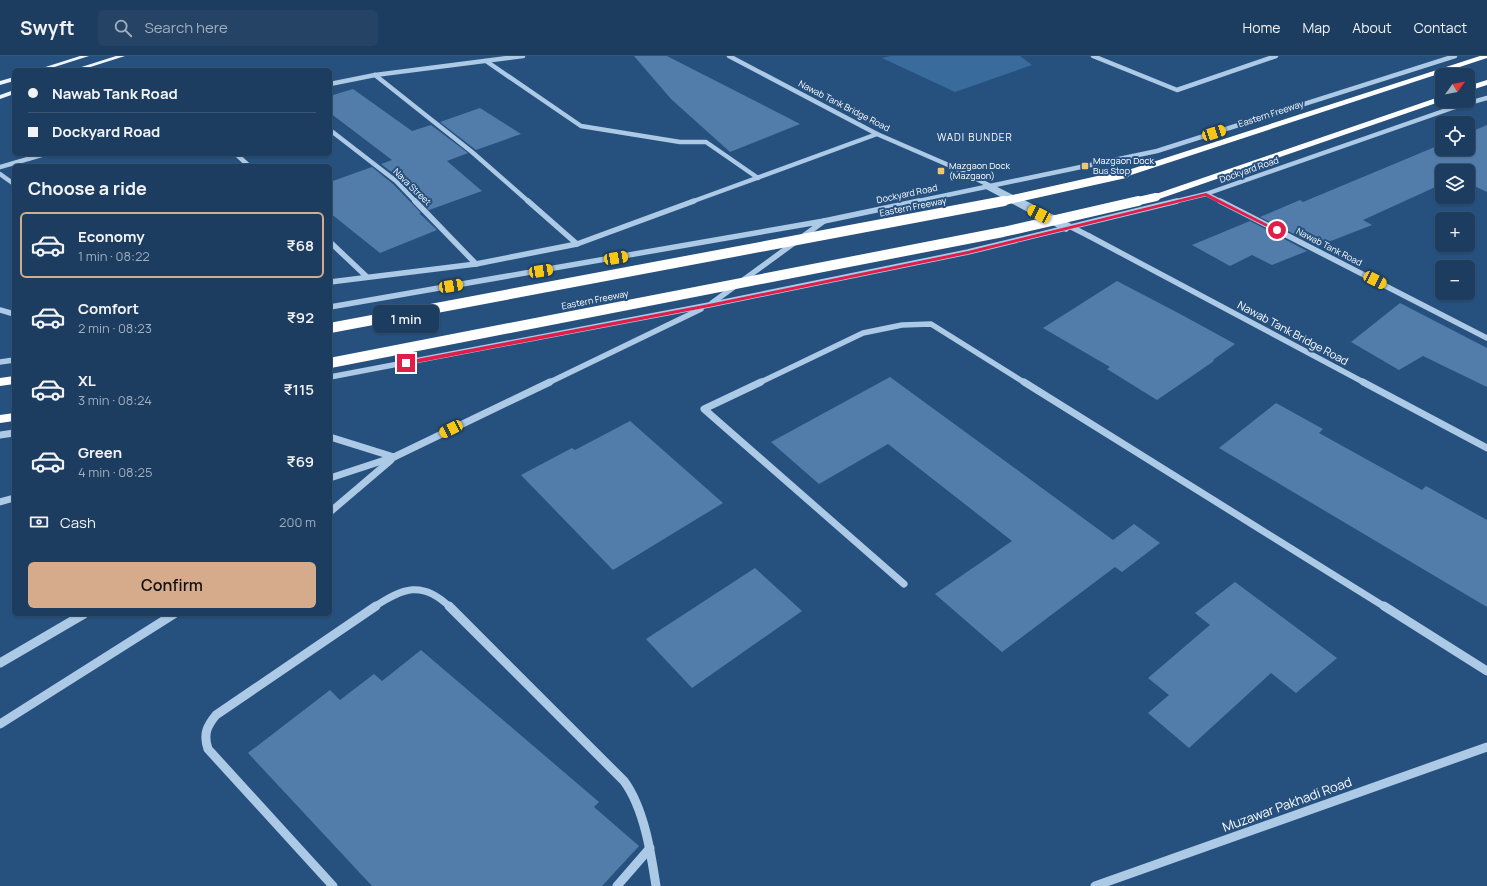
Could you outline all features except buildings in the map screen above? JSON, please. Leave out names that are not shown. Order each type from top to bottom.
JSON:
[{"type":"highway","name":"Eastern Freeway","points":[[332,328],[970,208],[1125,174],[1487,56]]},
{"type":"highway","points":[[1475,86],[1487,82]]},
{"type":"highway","name":"Eastern Freeway","points":[[332,363],[1003,232],[1156,197],[1435,100]]},
{"type":"highway","points":[[0,382],[12,380]]},
{"type":"highway","points":[[0,419],[12,417]]},
{"type":"main road","points":[[46,68],[86,56]]},
{"type":"main road","points":[[82,68],[122,56]]},
{"type":"main road","points":[[0,83],[12,80]]},
{"type":"main road","points":[[0,97],[12,93]]},
{"type":"street","points":[[332,84],[376,76],[523,56]]},
{"type":"street","name":"Nawab Tank Bridge Road","points":[[729,56],[878,134],[953,167],[1089,236],[1487,448]]},
{"type":"street","points":[[1093,56],[1177,90],[1276,56]]},
{"type":"street","name":"Dockyard Road","points":[[332,307],[824,221],[1157,151],[1455,56]]},
{"type":"street","points":[[486,61],[581,126],[680,142],[706,142],[758,178]]},
{"type":"street","points":[[376,76],[472,152],[577,244]]},
{"type":"street","name":"Dockyard Road","points":[[332,377],[709,305],[968,252],[1066,229],[1206,194],[1447,110],[1487,98]]},
{"type":"street","name":"Nava Street","points":[[332,132],[396,182],[476,264]]},
{"type":"street","points":[[332,282],[476,264],[577,244],[878,134]]},
{"type":"street","points":[[0,167],[38,156]]},
{"type":"street","points":[[238,156],[247,164]]},
{"type":"street","points":[[0,174],[12,183]]},
{"type":"street","points":[[985,186],[1066,229]]},
{"type":"street","name":"Nawab Tank Road","points":[[1206,194],[1334,258],[1487,338]]},
{"type":"street","points":[[332,477],[394,457],[709,305],[824,221]]},
{"type":"street","points":[[332,244],[367,277]]},
{"type":"street","points":[[0,310],[12,313]]},
{"type":"street","points":[[904,584],[704,409],[863,333],[902,324],[931,324],[1487,671]]},
{"type":"street","points":[[0,362],[12,360]]},
{"type":"street","points":[[0,435],[12,432]]},
{"type":"street","points":[[332,438],[394,457]]},
{"type":"street","points":[[332,510],[394,457]]},
{"type":"street","points":[[0,502],[12,499]]},
{"type":"street","points":[[333,886],[208,749],[204,738],[206,726],[216,715],[394,594],[412,589],[428,590],[440,598],[624,781],[632,792],[650,848],[656,886]]},
{"type":"street","points":[[0,663],[81,616]]},
{"type":"street","points":[[0,724],[171,616]]},
{"type":"street","name":"Muzawar Pakhadi Road","points":[[1095,886],[1487,747]]},
{"type":"street","points":[[617,886],[650,848]]},
{"type":"shaded area","points":[[891,56],[1020,56],[1032,65],[955,92],[882,58]]},
{"type":"place","name":"Mazgaon Dock Bus Stop","points":[[1085,166]]},
{"type":"place","name":"Mazgaon Dock (Mazgaon)","points":[[941,171]]},
{"type":"district","name":"WADI BUNDER","points":[[975,137]]},
{"type":"route","points":[[406,363],[709,305],[968,252],[1206,194],[1277,230]]}]
